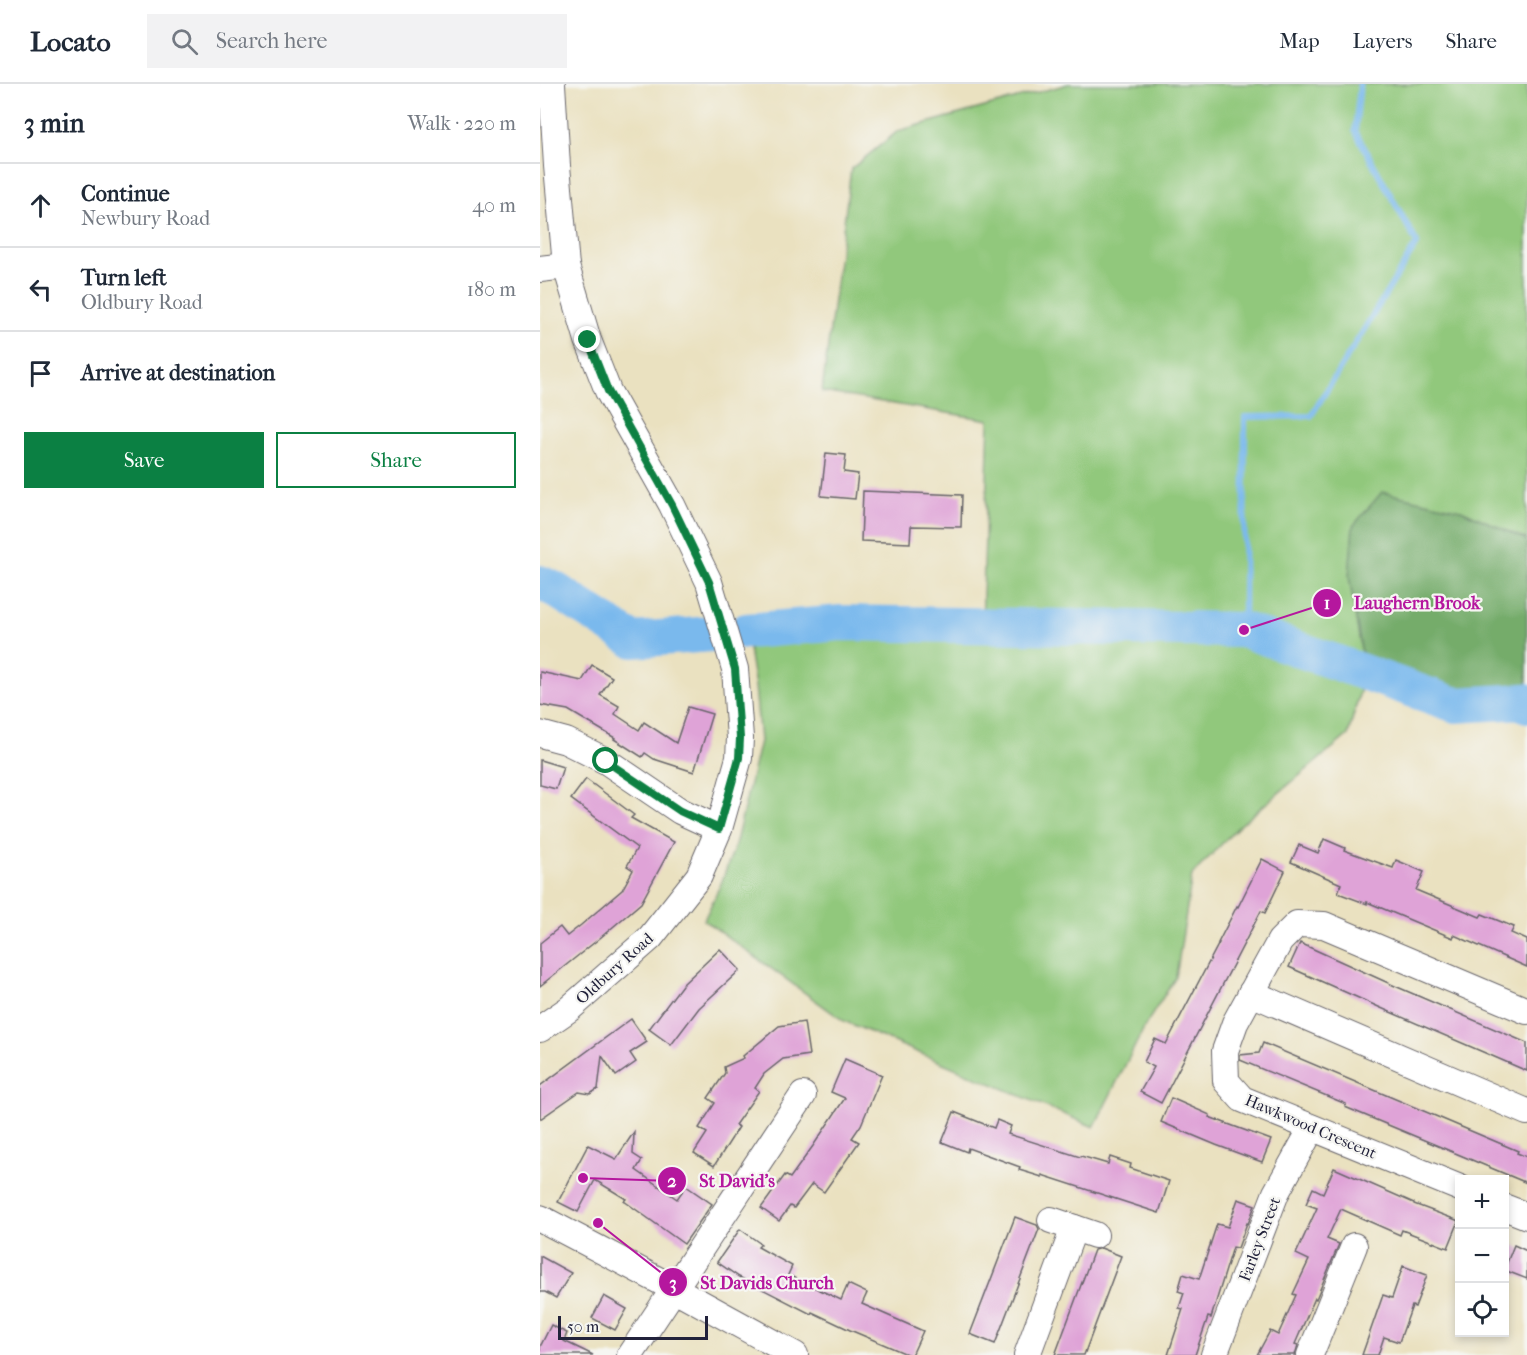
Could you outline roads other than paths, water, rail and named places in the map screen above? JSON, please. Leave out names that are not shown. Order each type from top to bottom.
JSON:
[{"type":"street","name":"Oldbury Road","points":[[540,1029],[569,1009],[650,938],[699,876],[719,829],[739,758],[740,738],[735,669],[709,582],[672,505],[608,391],[588,340],[566,266],[552,84]]},
{"type":"street","points":[[540,269],[566,266]]},
{"type":"street","points":[[540,734],[566,741],[606,761],[680,811],[719,829]]},
{"type":"street","name":"Hawkwood Crescent","points":[[1455,1186],[1242,1099],[1226,1081],[1225,1051],[1234,1023],[1280,941],[1297,924],[1324,925],[1527,1011]]},
{"type":"street","points":[[1251,993],[1527,1112]]},
{"type":"street","points":[[630,1355],[803,1095]]},
{"type":"street","name":"Farley Street","points":[[1214,1355],[1276,1192],[1312,1128]]},
{"type":"street","points":[[1509,1209],[1527,1216]]},
{"type":"street","points":[[540,1218],[795,1355]]},
{"type":"street","points":[[1027,1355],[1073,1228]]},
{"type":"street","points":[[1310,1355],[1354,1246]]},
{"type":"waterway","points":[[1244,630],[1245,417],[1311,416],[1417,243],[1355,131],[1360,84]]},
{"type":"waterway","points":[[540,583],[554,589],[633,640],[712,634]]},
{"type":"waterway","points":[[746,631],[841,623],[1244,630],[1456,705],[1525,701],[1527,705]]},
{"type":"place","name":"Laughern Brook","points":[[1244,630]]},
{"type":"place","name":"St David's","points":[[583,1178]]},
{"type":"place","name":"St Davids Church","points":[[598,1223]]}]
